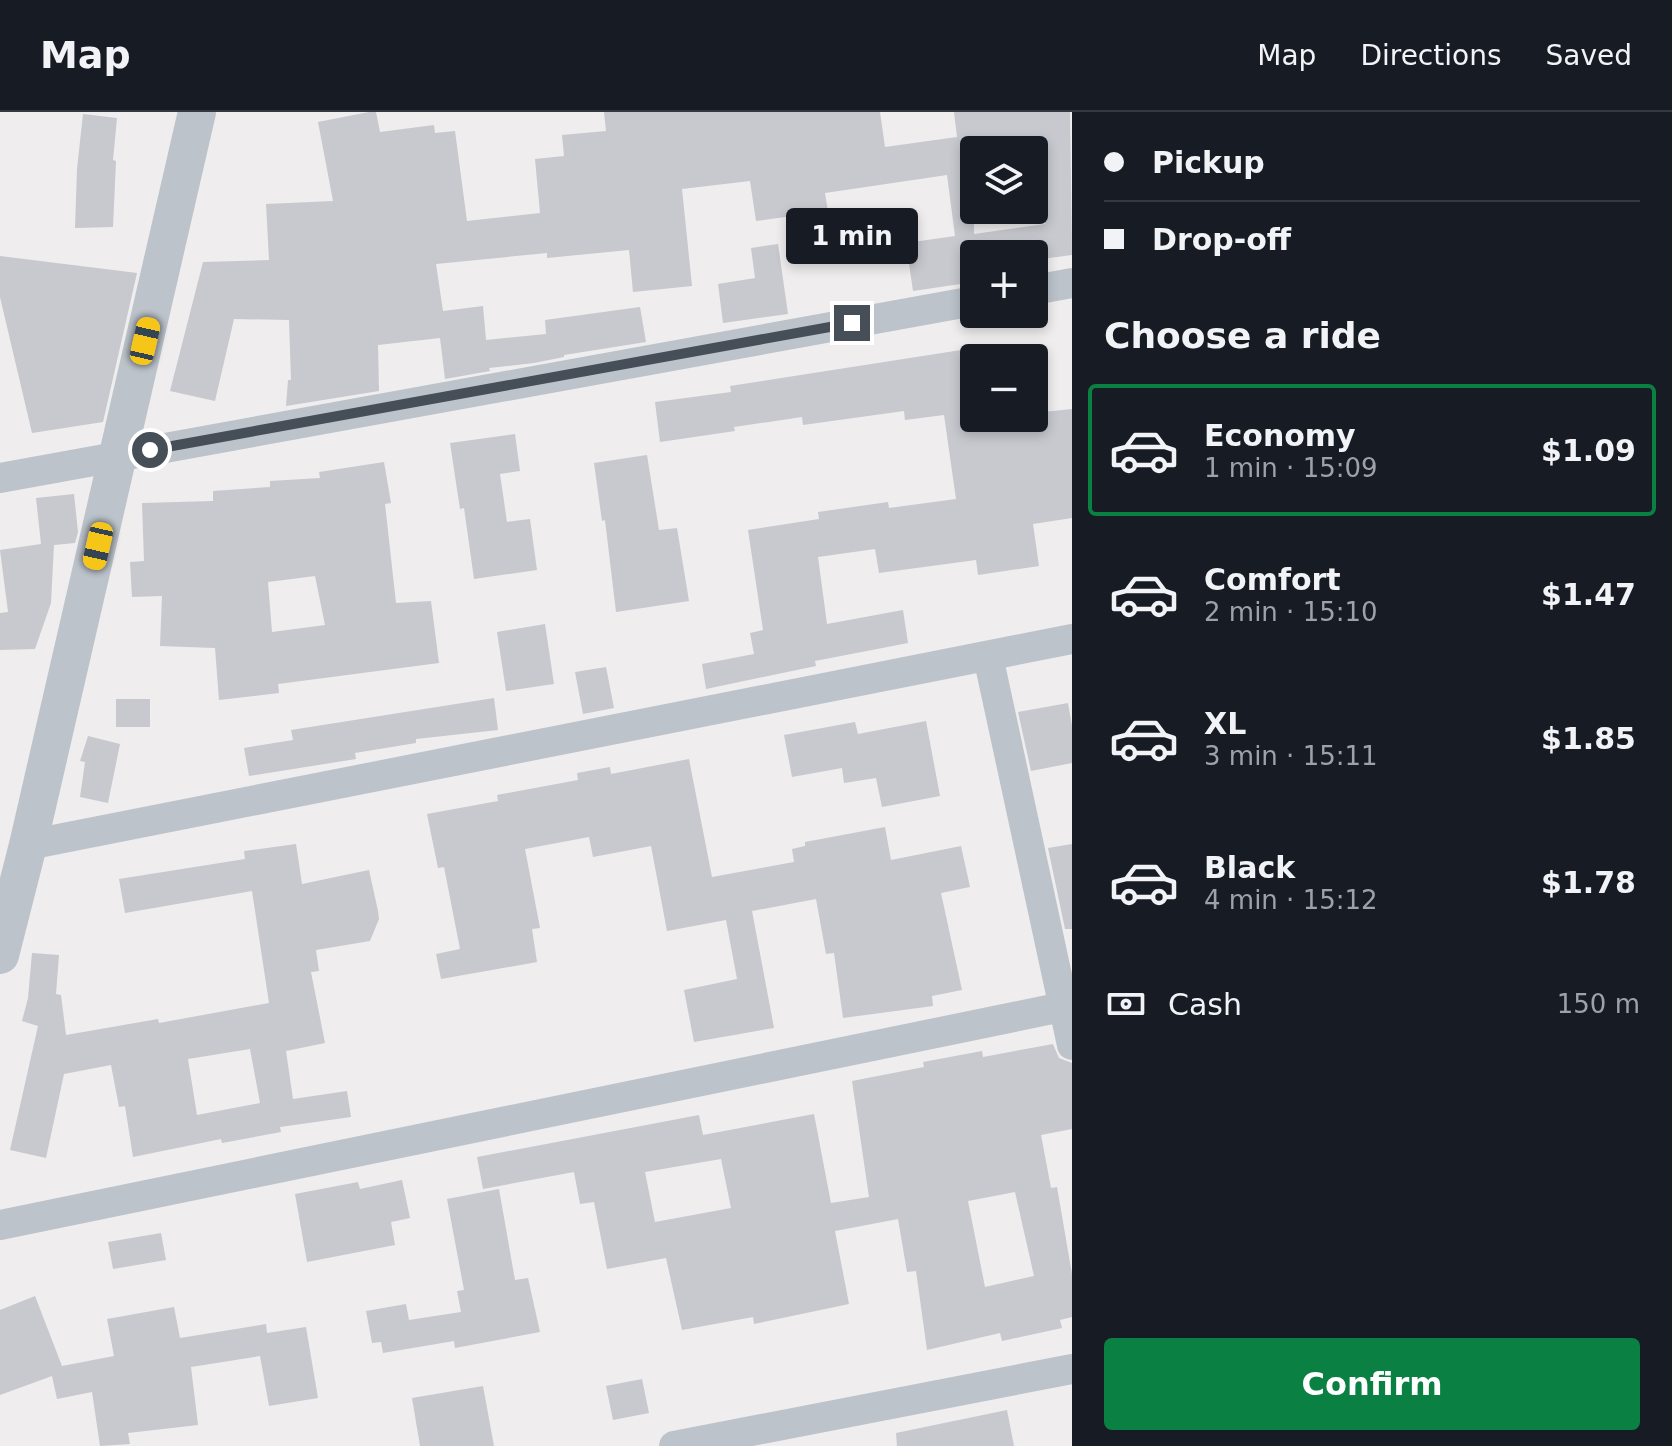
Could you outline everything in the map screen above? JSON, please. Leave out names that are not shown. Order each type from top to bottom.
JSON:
[{"type":"street","points":[[3,932],[28,845],[197,112]]},
{"type":"street","points":[[1048,287],[1072,283]]},
{"type":"street","points":[[0,478],[960,304]]},
{"type":"street","points":[[28,845],[1072,639]]},
{"type":"street","points":[[988,656],[1068,1006],[1072,1045]]},
{"type":"street","points":[[0,1225],[1068,1006]]},
{"type":"street","points":[[674,1446],[1072,1369]]},
{"type":"building","points":[[369,112],[376,112],[380,132],[434,125],[435,133],[455,131],[467,221],[540,213],[535,159],[564,156],[562,135],[606,131],[604,112],[880,112],[885,147],[957,137],[954,112],[1070,112],[1072,255],[1048,258],[1048,240],[960,240],[960,284],[913,291],[906,243],[955,236],[947,175],[825,193],[828,211],[756,221],[750,181],[682,189],[692,286],[633,292],[629,250],[547,258],[547,253],[436,264],[443,311],[483,306],[486,340],[546,334],[545,320],[640,307],[646,342],[534,363],[489,368],[490,371],[445,379],[440,338],[378,345],[379,391],[286,406],[288,380],[291,380],[289,320],[234,319],[215,401],[170,391],[203,262],[269,260],[266,204],[333,201],[318,122]]},
{"type":"building","points":[[83,114],[117,118],[113,160],[116,161],[113,227],[75,228]]},
{"type":"building","points":[[778,244],[788,314],[723,323],[718,284],[755,278],[751,248]]},
{"type":"building","points":[[0,256],[137,273],[103,422],[32,433],[0,297]]},
{"type":"building","points":[[960,350],[960,432],[1048,432],[1048,412],[1072,409],[1072,518],[1033,524],[1039,566],[978,575],[976,560],[879,573],[875,549],[818,557],[827,624],[903,610],[908,643],[815,661],[816,666],[706,689],[702,664],[754,654],[750,633],[763,630],[748,530],[819,519],[818,512],[888,502],[889,508],[956,499],[944,415],[905,420],[904,411],[803,425],[802,417],[660,442],[655,402],[731,392],[730,386]]},
{"type":"building","points":[[515,434],[520,471],[500,474],[507,522],[530,519],[537,570],[474,579],[464,508],[460,509],[450,443]]},
{"type":"building","points":[[647,455],[659,530],[677,528],[689,601],[616,612],[605,520],[602,521],[594,463]]},
{"type":"building","points":[[384,462],[391,503],[385,504],[396,603],[431,601],[439,663],[278,684],[279,693],[219,700],[215,648],[160,646],[162,596],[132,597],[130,562],[144,561],[142,503],[213,501],[213,491],[270,487],[270,481],[320,478],[319,472]],"holes":[[[315,576],[325,625],[272,632],[268,582]]]},
{"type":"building","points":[[74,494],[78,532],[75,543],[54,545],[51,603],[35,649],[0,650],[0,613],[8,612],[0,550],[41,544],[36,498]]},
{"type":"building","points":[[545,624],[554,684],[506,691],[497,632]]},
{"type":"building","points":[[606,667],[614,708],[583,714],[575,672]]},
{"type":"building","points":[[494,698],[498,730],[416,739],[416,743],[355,753],[356,759],[249,776],[244,748],[293,740],[291,730]]},
{"type":"building","points":[[116,699],[150,699],[150,727],[116,727]]},
{"type":"building","points":[[1068,703],[1072,726],[1072,763],[1031,771],[1018,712]]},
{"type":"building","points":[[926,721],[940,796],[882,807],[876,778],[844,783],[842,768],[792,777],[784,735],[855,722],[858,734]]},
{"type":"building","points":[[88,736],[120,744],[108,803],[80,797],[85,762],[80,761]]},
{"type":"building","points":[[689,759],[712,877],[794,862],[792,849],[805,846],[805,842],[885,827],[891,860],[961,846],[970,887],[941,893],[962,990],[932,996],[933,1006],[843,1018],[834,953],[826,954],[816,899],[752,911],[774,1028],[694,1042],[684,990],[737,979],[726,920],[667,931],[651,846],[593,857],[589,837],[525,849],[540,928],[532,929],[537,962],[441,979],[436,954],[460,949],[444,867],[438,868],[427,814],[498,801],[497,795],[578,780],[577,773],[610,767],[611,774]]},
{"type":"building","points":[[296,844],[302,884],[369,870],[379,919],[370,941],[316,950],[319,971],[311,972],[325,1043],[286,1051],[293,1099],[347,1091],[351,1117],[280,1127],[281,1132],[222,1143],[221,1139],[133,1157],[125,1106],[119,1107],[111,1065],[64,1074],[46,1158],[10,1150],[38,1026],[22,1021],[28,998],[32,953],[59,955],[56,994],[61,995],[66,1035],[158,1019],[159,1023],[269,1003],[252,891],[125,913],[119,879],[245,859],[244,851]],"holes":[[[250,1049],[260,1103],[197,1115],[188,1059]]]},
{"type":"building","points":[[1072,844],[1072,929],[1065,929],[1048,848]]},
{"type":"building","points":[[1053,1044],[1059,1058],[1072,1063],[1072,1129],[1041,1135],[1051,1188],[1057,1187],[1072,1274],[1072,1317],[1060,1320],[1062,1328],[1002,1341],[1000,1333],[927,1350],[916,1271],[907,1272],[898,1219],[835,1231],[849,1304],[754,1324],[753,1317],[682,1330],[666,1258],[607,1269],[594,1202],[580,1204],[574,1172],[483,1189],[477,1157],[699,1115],[703,1135],[814,1114],[831,1203],[869,1197],[852,1081],[924,1067],[923,1062],[982,1051],[983,1057]],"holes":[[[721,1159],[731,1208],[655,1222],[645,1172]],[[1015,1192],[1034,1276],[985,1287],[968,1201]]]},
{"type":"building","points":[[402,1180],[410,1218],[391,1222],[395,1245],[307,1262],[295,1194],[358,1182],[360,1189]]},
{"type":"building","points":[[499,1189],[515,1280],[528,1278],[540,1332],[455,1348],[454,1341],[383,1353],[381,1342],[372,1343],[366,1311],[406,1304],[409,1320],[461,1312],[457,1291],[464,1290],[447,1199]]},
{"type":"building","points":[[161,1233],[166,1260],[113,1269],[108,1242]]},
{"type":"building","points":[[35,1296],[62,1366],[114,1356],[107,1319],[174,1307],[180,1338],[266,1324],[267,1333],[306,1327],[318,1398],[269,1406],[260,1356],[191,1367],[198,1425],[128,1433],[130,1444],[100,1446],[92,1392],[57,1399],[52,1376],[0,1395],[0,1310]]},
{"type":"building","points":[[642,1379],[649,1413],[613,1420],[606,1386]]},
{"type":"building","points":[[483,1386],[494,1446],[420,1446],[412,1398]]},
{"type":"building","points":[[1007,1410],[1014,1446],[897,1446],[896,1433]]},
{"type":"route","points":[[150,450],[852,323]]}]
